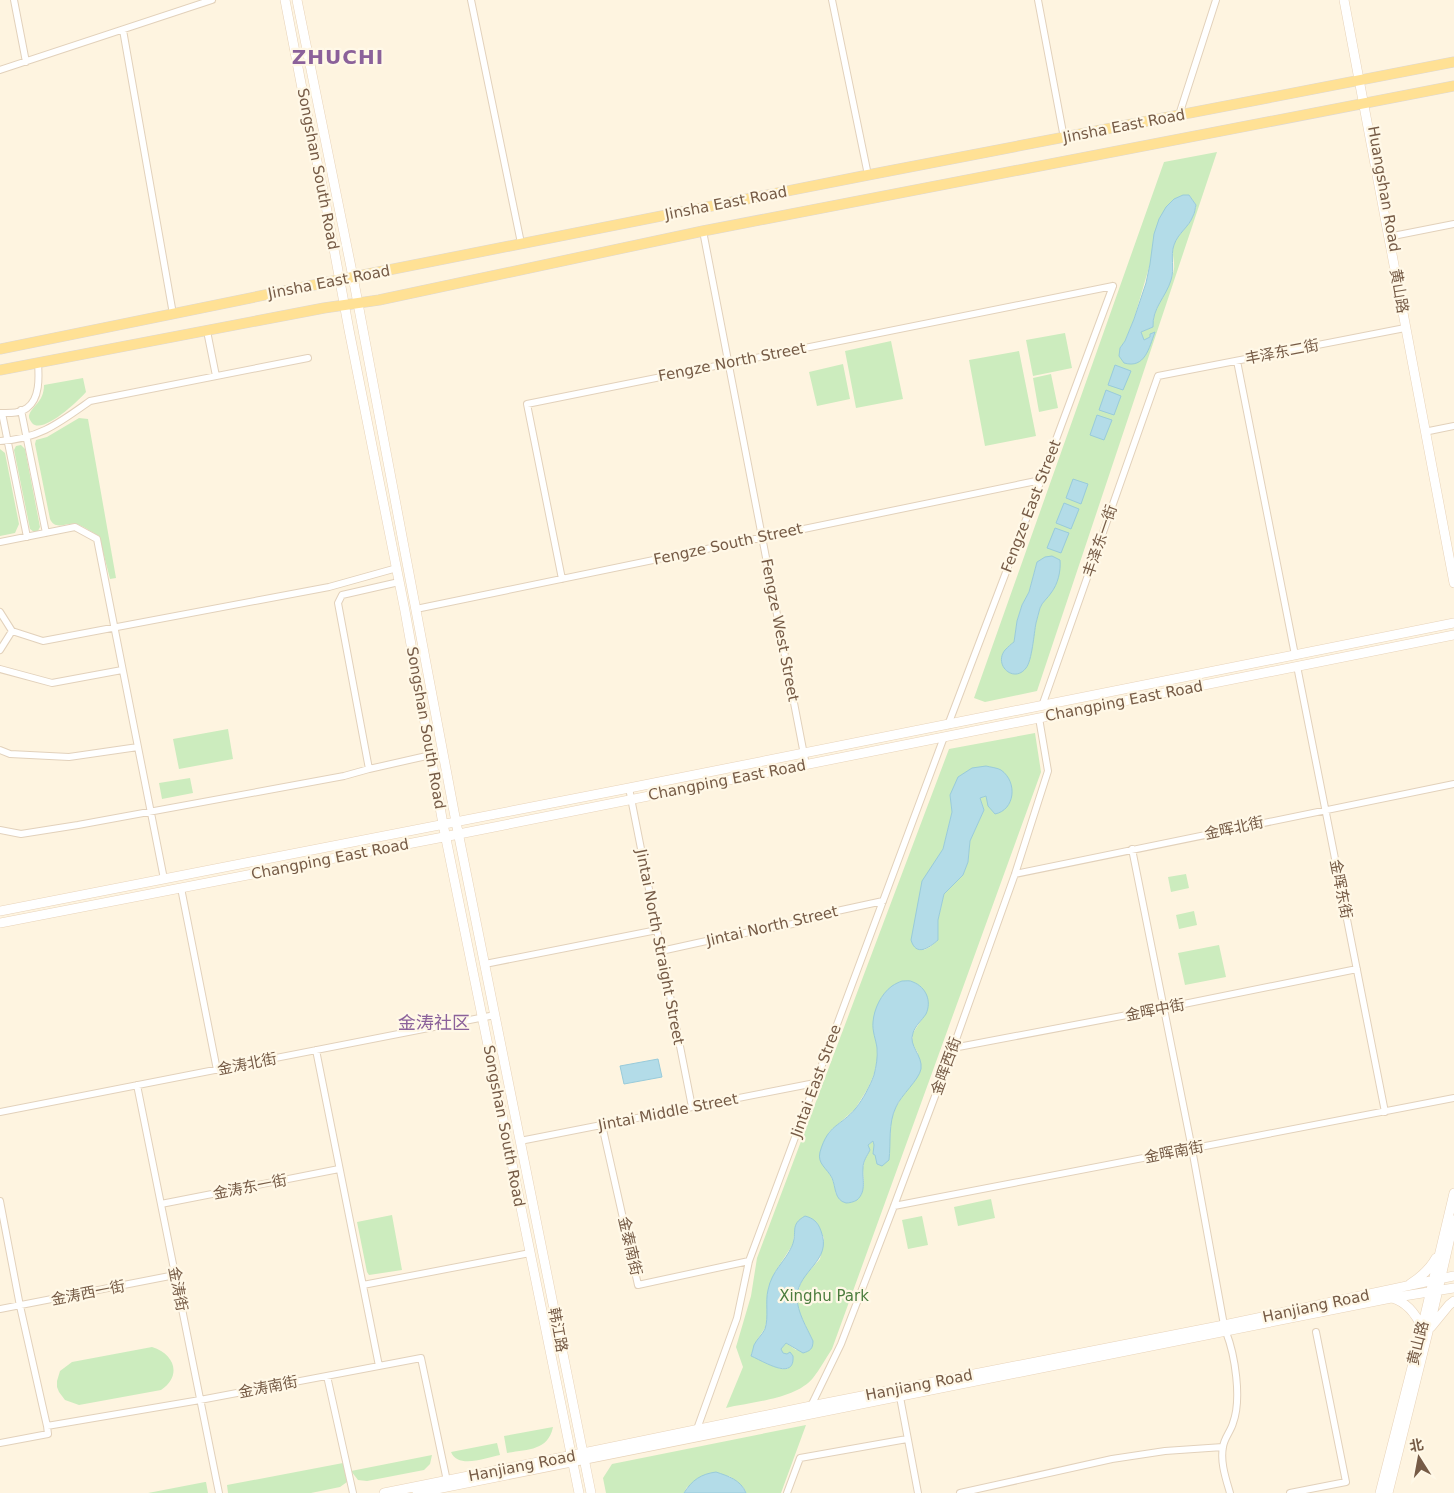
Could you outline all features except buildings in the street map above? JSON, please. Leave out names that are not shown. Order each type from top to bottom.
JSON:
[{"type":"main road","name":"Jinsha East Road","points":[[0,349],[521,243],[1454,62]]},
{"type":"main road","name":"Jinsha East Road","points":[[0,370],[388,298],[703,231],[1454,86]]},
{"type":"street","points":[[14,0],[26,62]]},
{"type":"street","points":[[0,70],[212,0]]},
{"type":"street","name":"Songshan South Road","points":[[285,0],[400,582],[443,824],[579,1493]]},
{"type":"street","name":"Songshan South Road","points":[[297,0],[353,277],[456,822],[532,1201]]},
{"type":"street","points":[[471,0],[521,243]]},
{"type":"street","points":[[832,0],[868,175]]},
{"type":"street","points":[[1038,0],[1064,138]]},
{"type":"street","points":[[1179,115],[1216,0]]},
{"type":"street","points":[[1344,0],[1362,80]]},
{"type":"street","name":"Huangshan Road","points":[[1348,0],[1366,103],[1454,555]]},
{"type":"street","points":[[123,30],[174,314]]},
{"type":"street","name":"黄山路","points":[[1366,103],[1405,328],[1454,583]]},
{"type":"street","points":[[1393,236],[1454,224]]},
{"type":"street","name":"Fengze West Street","points":[[703,231],[806,765]]},
{"type":"street","name":"Fengze North Street","points":[[562,579],[526,404],[1113,286]]},
{"type":"street","name":"Fengze East Street","points":[[948,724],[1113,286]]},
{"type":"street","name":"丰泽东二街","points":[[1158,376],[1405,328]]},
{"type":"street","points":[[207,331],[216,376]]},
{"type":"street","points":[[0,441],[43,432],[61,422],[90,401],[308,358]]},
{"type":"street","points":[[1237,361],[1295,655]]},
{"type":"street","points":[[27,537],[1,413],[13,414],[28,408],[34,399],[39,380],[38,363]]},
{"type":"street","name":"丰泽东一街","points":[[1042,706],[1158,376]]},
{"type":"street","points":[[21,410],[46,533]]},
{"type":"street","points":[[1429,431],[1454,426]]},
{"type":"street","name":"Fengze South Street","points":[[416,609],[1041,480]]},
{"type":"street","points":[[0,542],[75,527],[96,539],[164,879]]},
{"type":"street","points":[[0,612],[12,631],[42,641],[329,587],[397,568]]},
{"type":"street","points":[[369,769],[338,603],[342,595],[400,582]]},
{"type":"street","name":"Changping East Road","points":[[0,911],[629,788],[1454,623]]},
{"type":"street","points":[[0,650],[12,631]]},
{"type":"street","name":"Changping East Road","points":[[0,922],[446,837],[1454,635]]},
{"type":"street","name":"金晖东街","points":[[1297,666],[1385,1112]]},
{"type":"street","points":[[0,669],[52,683],[122,670]]},
{"type":"street","name":"金晖西街","points":[[811,1406],[841,1344],[894,1206],[953,1048],[1014,874],[1048,771],[1039,718]]},
{"type":"street","name":"Jintai East Stree","points":[[697,1429],[737,1318],[749,1261],[944,737]]},
{"type":"street","points":[[0,750],[10,754],[69,758],[138,747]]},
{"type":"street","points":[[0,830],[21,834],[150,812],[344,776],[431,755]]},
{"type":"street","name":"金晖北街","points":[[1014,874],[1454,784]]},
{"type":"street","name":"Jintai North Straight Street","points":[[629,788],[692,1107]]},
{"type":"street","points":[[1132,850],[1192,1149],[1225,1329],[1230,1343],[1236,1376],[1237,1410],[1223,1447],[1222,1460],[1230,1493]]},
{"type":"street","points":[[181,888],[217,1070]]},
{"type":"street","name":"Jintai North Street","points":[[661,951],[798,923],[814,916],[883,901]]},
{"type":"street","points":[[485,964],[657,930]]},
{"type":"street","name":"金晖中街","points":[[953,1048],[1357,969]]},
{"type":"street","name":"金涛北街","points":[[0,1112],[495,1015]]},
{"type":"street","points":[[316,1050],[379,1366]]},
{"type":"street","name":"Jintai Middle Street","points":[[520,1141],[816,1082]]},
{"type":"street","name":"金涛街","points":[[137,1085],[218,1493]]},
{"type":"street","name":"金晖南街","points":[[894,1206],[1454,1098]]},
{"type":"street","name":"金泰南街","points":[[602,1125],[638,1284],[749,1261]]},
{"type":"street","name":"金涛东一街","points":[[161,1204],[340,1170]]},
{"type":"street","points":[[1388,1493],[1444,1250],[1454,1194]]},
{"type":"street","points":[[0,1201],[20,1306],[47,1426]]},
{"type":"street","name":"韩江路","points":[[532,1201],[583,1457]]},
{"type":"street","points":[[1405,1287],[1422,1276],[1444,1250],[1454,1220]]},
{"type":"street","points":[[1444,1250],[1454,1256]]},
{"type":"street","points":[[363,1285],[530,1253]]},
{"type":"street","name":"金涛西一街","points":[[0,1310],[175,1275]]},
{"type":"street","name":"Hanjiang Road","points":[[1225,1329],[1454,1276]]},
{"type":"street","name":"Hanjiang Road","points":[[384,1493],[447,1480],[583,1457],[1225,1329],[1454,1288]]},
{"type":"street","points":[[1391,1298],[1398,1300],[1408,1307],[1426,1329]]},
{"type":"street","points":[[1426,1329],[1454,1301]]},
{"type":"street","name":"黄山路","points":[[1380,1493],[1426,1329]]},
{"type":"street","points":[[1290,1493],[1346,1482],[1316,1332]]},
{"type":"street","name":"金涛南街","points":[[0,1443],[48,1434],[47,1426],[200,1400],[421,1358],[447,1480]]},
{"type":"street","points":[[327,1376],[353,1493]]},
{"type":"street","points":[[899,1393],[918,1493]]},
{"type":"street","name":"Hanjiang Road","points":[[583,1457],[697,1429],[811,1406],[899,1393]]},
{"type":"street","points":[[787,1493],[800,1458],[908,1439]]},
{"type":"street","points":[[960,1493],[1112,1459],[1223,1447]]},
{"type":"street","points":[[583,1457],[591,1493]]},
{"type":"street","name":"Hanjiang Road","points":[[417,1493],[572,1459]]},
{"type":"green space","points":[[1217,152],[1037,691],[985,702],[974,698],[1164,162]],"holes":[[[1189,195],[1196,205],[1195,211],[1174,245],[1174,269],[1155,312],[1153,327],[1141,332],[1144,340],[1151,337],[1154,333],[1152,339],[1120,348],[1134,319],[1150,264]],[[1037,562],[1053,590],[1041,605],[1031,652],[1005,650],[1014,642],[1017,621],[1029,592]]]},
{"type":"green space","points":[[1065,333],[1072,368],[1033,376],[1026,340]]},
{"type":"green space","points":[[891,341],[903,399],[856,408],[845,351]]},
{"type":"green space","points":[[1019,351],[1036,436],[985,446],[969,360]]},
{"type":"green space","points":[[843,364],[850,399],[817,406],[809,372]]},
{"type":"green space","points":[[1051,374],[1058,408],[1039,412],[1033,378]]},
{"type":"green space","points":[[83,378],[86,392],[68,409],[52,421],[37,425],[32,423],[29,416],[42,396],[44,385]]},
{"type":"green space","points":[[79,418],[88,419],[116,578],[110,579],[99,536],[78,525],[55,525],[50,519],[35,444],[36,440],[47,437]]},
{"type":"green space","points":[[21,445],[25,449],[40,527],[38,531],[34,532],[30,529],[14,450],[16,446]]},
{"type":"green space","points":[[0,449],[5,453],[19,524],[15,533],[0,536]]},
{"type":"green space","points":[[228,729],[233,759],[179,769],[173,739]]},
{"type":"green space","name":"Xinghu Park","points":[[1035,733],[1041,772],[832,1349],[813,1378],[796,1391],[772,1399],[726,1408],[743,1367],[736,1347],[751,1296],[757,1258],[949,749]],"holes":[[[950,794],[1013,794],[980,798],[984,810],[970,841],[968,862],[963,875],[944,894],[938,920],[938,940],[924,950],[936,861],[943,849],[952,812]],[[926,1013],[913,1033],[912,1043],[918,1053],[916,1079],[902,1097],[891,1120],[889,1160],[873,1154],[873,1141],[868,1145],[870,1150],[863,1168],[864,1185],[861,1195],[840,1200],[820,1154],[829,1132],[855,1109],[874,1074],[877,1048],[873,1022]],[[817,1223],[824,1238],[820,1259],[804,1277],[797,1298],[799,1312],[813,1341],[796,1350],[786,1343],[781,1349],[783,1354],[787,1354],[788,1369],[781,1369],[751,1356],[757,1340],[765,1328],[768,1289],[775,1272],[793,1244],[794,1235]]]},
{"type":"green space","points":[[190,778],[193,793],[162,799],[159,783]]},
{"type":"green space","points":[[1186,874],[1189,888],[1171,892],[1168,877]]},
{"type":"green space","points":[[1194,911],[1197,925],[1179,929],[1176,915]]},
{"type":"green space","points":[[1219,945],[1226,977],[1185,985],[1178,953]]},
{"type":"green space","points":[[991,1199],[995,1218],[958,1226],[954,1207]]},
{"type":"green space","points":[[392,1215],[402,1270],[369,1275],[357,1222]]},
{"type":"green space","points":[[922,1216],[928,1245],[908,1249],[902,1220]]},
{"type":"green space","points":[[152,1347],[166,1355],[173,1366],[172,1378],[161,1390],[79,1405],[65,1400],[59,1392],[57,1381],[60,1371],[72,1362]]},
{"type":"green space","points":[[806,1425],[781,1493],[746,1493],[742,1485],[729,1476],[687,1487],[684,1493],[606,1493],[603,1478],[612,1464]]},
{"type":"green space","points":[[553,1427],[547,1441],[542,1445],[536,1448],[507,1453],[504,1436]]},
{"type":"green space","points":[[497,1443],[500,1455],[480,1460],[460,1460],[454,1457],[451,1452]]},
{"type":"green space","points":[[432,1455],[430,1464],[424,1470],[367,1481],[358,1480],[351,1471]]},
{"type":"green space","points":[[343,1463],[347,1482],[340,1487],[311,1493],[228,1493],[227,1485]]},
{"type":"green space","points":[[205,1482],[208,1493],[148,1493]]},
{"type":"water","points":[[1183,195],[1189,195],[1196,205],[1191,220],[1174,245],[1172,276],[1169,286],[1157,308],[1153,327],[1141,332],[1144,340],[1155,332],[1145,356],[1141,360],[1137,363],[1124,363],[1119,356],[1120,348],[1134,319],[1146,283],[1154,234],[1159,219],[1166,207],[1174,199]]},
{"type":"water","points":[[1115,365],[1131,371],[1123,390],[1108,385]]},
{"type":"water","points":[[1106,390],[1121,396],[1114,415],[1099,410]]},
{"type":"water","points":[[1097,415],[1112,420],[1104,440],[1090,435]]},
{"type":"water","points":[[1073,479],[1088,484],[1081,504],[1066,498]]},
{"type":"water","points":[[1064,503],[1079,509],[1071,529],[1056,523]]},
{"type":"water","points":[[1055,528],[1069,533],[1061,553],[1047,548]]},
{"type":"water","points":[[1052,556],[1060,560],[1057,582],[1040,608],[1026,668],[1016,674],[1011,673],[1003,667],[1002,656],[1005,650],[1014,642],[1017,621],[1029,592],[1037,562],[1045,557]]},
{"type":"water","points":[[986,766],[1000,769],[1006,775],[1012,788],[1010,801],[1007,807],[995,814],[988,806],[986,796],[980,798],[984,810],[970,841],[968,862],[963,875],[944,894],[938,920],[938,940],[931,946],[919,950],[913,945],[911,940],[922,881],[943,849],[952,812],[950,795],[958,777],[972,768]]},
{"type":"water","points":[[902,981],[911,981],[918,984],[928,999],[926,1014],[915,1028],[912,1038],[920,1059],[920,1073],[898,1102],[893,1113],[889,1160],[882,1166],[877,1164],[873,1154],[873,1141],[868,1145],[870,1150],[863,1165],[862,1193],[857,1200],[846,1203],[837,1196],[832,1178],[820,1160],[820,1152],[827,1136],[856,1108],[868,1088],[874,1075],[877,1058],[873,1025],[875,1012],[885,993],[892,986]]},
{"type":"water","points":[[658,1059],[662,1077],[624,1084],[620,1066]]},
{"type":"water","points":[[805,1216],[817,1223],[823,1241],[819,1258],[803,1280],[797,1297],[800,1314],[813,1344],[811,1349],[803,1353],[786,1343],[781,1349],[783,1353],[787,1354],[790,1352],[793,1356],[792,1364],[789,1368],[777,1368],[751,1356],[754,1345],[765,1329],[767,1295],[770,1283],[792,1246],[795,1226]]},
{"type":"water","points":[[716,1472],[737,1482],[746,1493],[684,1493],[697,1478]]},
{"type":"district","name":"ZHUCHI","points":[[338,57]]},
{"type":"district","name":"金涛社区","points":[[434,1022]]}]
